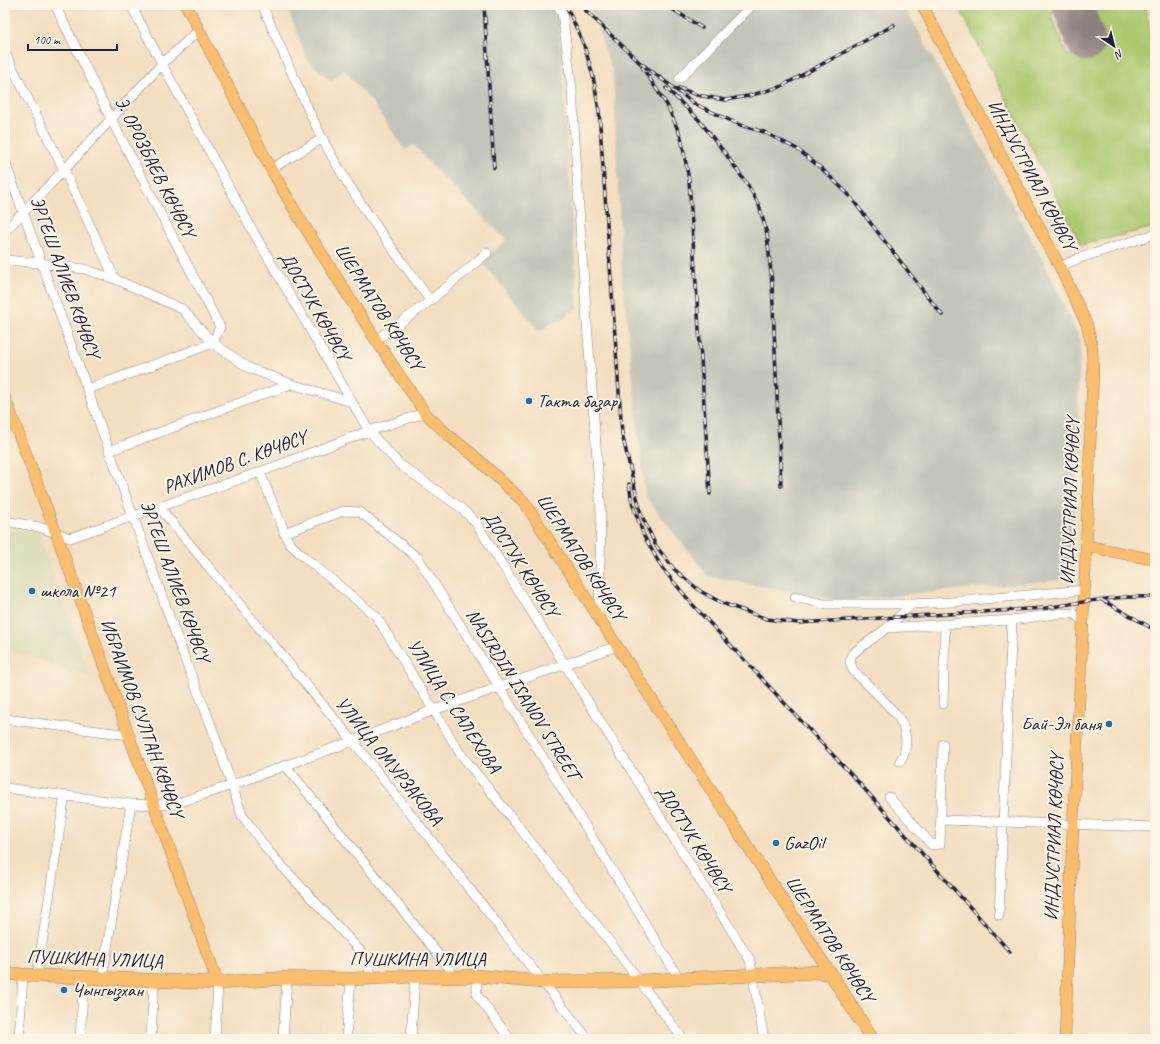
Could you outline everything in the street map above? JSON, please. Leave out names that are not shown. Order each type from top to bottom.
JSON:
[{"type":"highway","name":"ПУШКИНА УЛИЦА","points":[[5,973],[37,976],[218,983],[287,978],[351,979],[415,976],[477,976],[542,982],[638,981],[816,972],[831,974]]},
{"type":"highway","name":"ШЕРМАТОВ КӨЧӨСҮ","points":[[831,974],[872,1039]]},
{"type":"main road","name":"ШЕРМАТОВ КӨЧӨСҮ","points":[[186,5],[271,169],[298,216],[376,340],[425,413],[525,503],[599,617],[616,646],[831,974]]},
{"type":"main road","name":"ИНДУСТРИАЛ КӨЧӨСҮ","points":[[922,5],[1060,267],[1087,325],[1092,347],[1093,370],[1085,590],[1072,825],[1065,1039]]},
{"type":"main road","name":"ИБРАИМОВ СУЛТАН КӨЧӨСҮ","points":[[5,398],[56,533],[218,983]]},
{"type":"main road","points":[[1086,546],[1155,560]]},
{"type":"street","name":"Э. ОРОЗБАЕВ КӨЧӨСҮ","points":[[55,5],[111,119],[220,327],[213,343]]},
{"type":"street","name":"ДОСТУК КӨЧӨСҮ","points":[[131,5],[255,235],[369,431],[399,464],[460,508],[476,523],[750,960],[764,1039]]},
{"type":"street","points":[[262,5],[323,138],[347,182],[371,219],[430,300]]},
{"type":"street","points":[[557,5],[562,12],[572,90],[581,248],[601,512],[599,617]]},
{"type":"street","points":[[679,79],[752,5]]},
{"type":"street","points":[[5,231],[64,170],[162,64],[199,30]]},
{"type":"street","points":[[5,53],[64,170],[115,279]]},
{"type":"street","points":[[271,169],[323,138]]},
{"type":"street","name":"ЭРГЕШ АЛИЕВ КӨЧӨСҮ","points":[[5,162],[184,657],[210,722],[242,815],[269,852],[362,953],[373,978]]},
{"type":"street","points":[[1060,267],[1077,259],[1155,234]]},
{"type":"street","points":[[376,340],[430,300],[487,253]]},
{"type":"street","points":[[5,260],[40,262],[84,270],[115,279],[182,310],[213,343],[249,368],[291,384],[352,402]]},
{"type":"street","points":[[88,389],[213,343]]},
{"type":"street","points":[[109,451],[291,384]]},
{"type":"street","name":"РАХИМОВ С. КӨЧӨСҮ","points":[[5,521],[39,527],[70,538],[260,472],[369,431],[425,413]]},
{"type":"street","name":"УЛИЦА С. САЛЕХОВА","points":[[260,472],[289,543],[376,616],[460,753],[604,934],[638,981],[684,1039]]},
{"type":"street","name":"УЛИЦА ОМУРЗАКОВА","points":[[159,507],[353,741],[588,1039]]},
{"type":"street","name":"NASIRDIN ISANOV STREET","points":[[284,533],[343,511],[360,512],[418,558],[680,980]]},
{"type":"street","points":[[795,597],[823,604],[912,604],[1085,590]]},
{"type":"street","points":[[900,761],[905,755],[906,744],[904,729],[899,718],[853,670],[850,662],[852,654],[887,628],[912,604]]},
{"type":"street","points":[[887,628],[1012,620],[1062,613],[1074,614],[1083,621]]},
{"type":"street","points":[[999,915],[1012,620]]},
{"type":"street","points":[[943,704],[945,624]]},
{"type":"street","points":[[5,788],[131,804],[175,804],[232,785],[434,710],[616,646]]},
{"type":"street","points":[[5,718],[129,735]]},
{"type":"street","points":[[889,797],[932,845],[940,844],[943,744]]},
{"type":"street","points":[[285,765],[450,968],[453,977]]},
{"type":"street","points":[[37,976],[66,795]]},
{"type":"street","points":[[102,978],[131,804]]},
{"type":"street","points":[[941,820],[1155,827]]},
{"type":"street","points":[[18,1039],[23,975]]},
{"type":"street","points":[[411,1039],[415,976]]},
{"type":"street","points":[[477,976],[477,995],[510,1039]]},
{"type":"street","points":[[80,1039],[84,977]]},
{"type":"street","points":[[283,1039],[287,978]]},
{"type":"street","points":[[346,1039],[351,979]]},
{"type":"street","points":[[151,1039],[154,980]]},
{"type":"street","points":[[214,1039],[218,983]]},
{"type":"shaded area","points":[[286,5],[552,5],[558,16],[578,309],[539,331],[481,261],[506,240],[428,162],[414,145],[405,150],[375,106],[344,70],[331,81],[307,60]]},
{"type":"shaded area","points":[[589,5],[904,5],[1046,266],[1081,340],[1071,579],[838,601],[708,576],[645,496],[622,275],[613,74]]},
{"type":"shaded area","name":"школа №21","points":[[5,529],[38,533],[90,677],[5,649]]},
{"type":"green space","points":[[958,5],[1056,5],[1057,7],[1051,16],[1068,56],[1102,43],[1088,5],[1146,5],[1155,68],[1155,227],[1081,245]]},
{"type":"runway","points":[[1072,5],[1086,41]]},
{"type":"railway","points":[[484,5],[494,168]]},
{"type":"railway","points":[[566,5],[584,45],[593,76],[599,111],[622,434],[641,514],[656,546],[674,569],[700,591],[722,603],[767,619],[798,623],[1046,608],[1114,598],[1155,597]]},
{"type":"railway","points":[[580,5],[639,62],[695,104],[740,125],[764,132],[797,149],[822,169],[848,194],[942,315]]},
{"type":"railway","points":[[666,5],[702,28]]},
{"type":"railway","points":[[679,88],[697,95],[725,100],[748,96],[780,87],[894,25]]},
{"type":"railway","points":[[642,67],[667,105],[681,137],[689,180],[710,494]]},
{"type":"railway","points":[[666,88],[699,120],[725,153],[749,187],[759,205],[767,234],[772,283],[781,486]]},
{"type":"railway","points":[[629,484],[632,503],[644,536],[662,568],[693,605],[860,784],[1010,952]]},
{"type":"railway","points":[[1102,600],[1155,630]]},
{"type":"place","name":"Такта базар","points":[[529,401]]},
{"type":"place","name":"школа №21","points":[[32,591]]},
{"type":"place","name":"Бай-Эл баня","points":[[1109,724]]},
{"type":"place","name":"GazOil","points":[[776,843]]},
{"type":"place","name":"Чынгызхан","points":[[64,990]]}]
